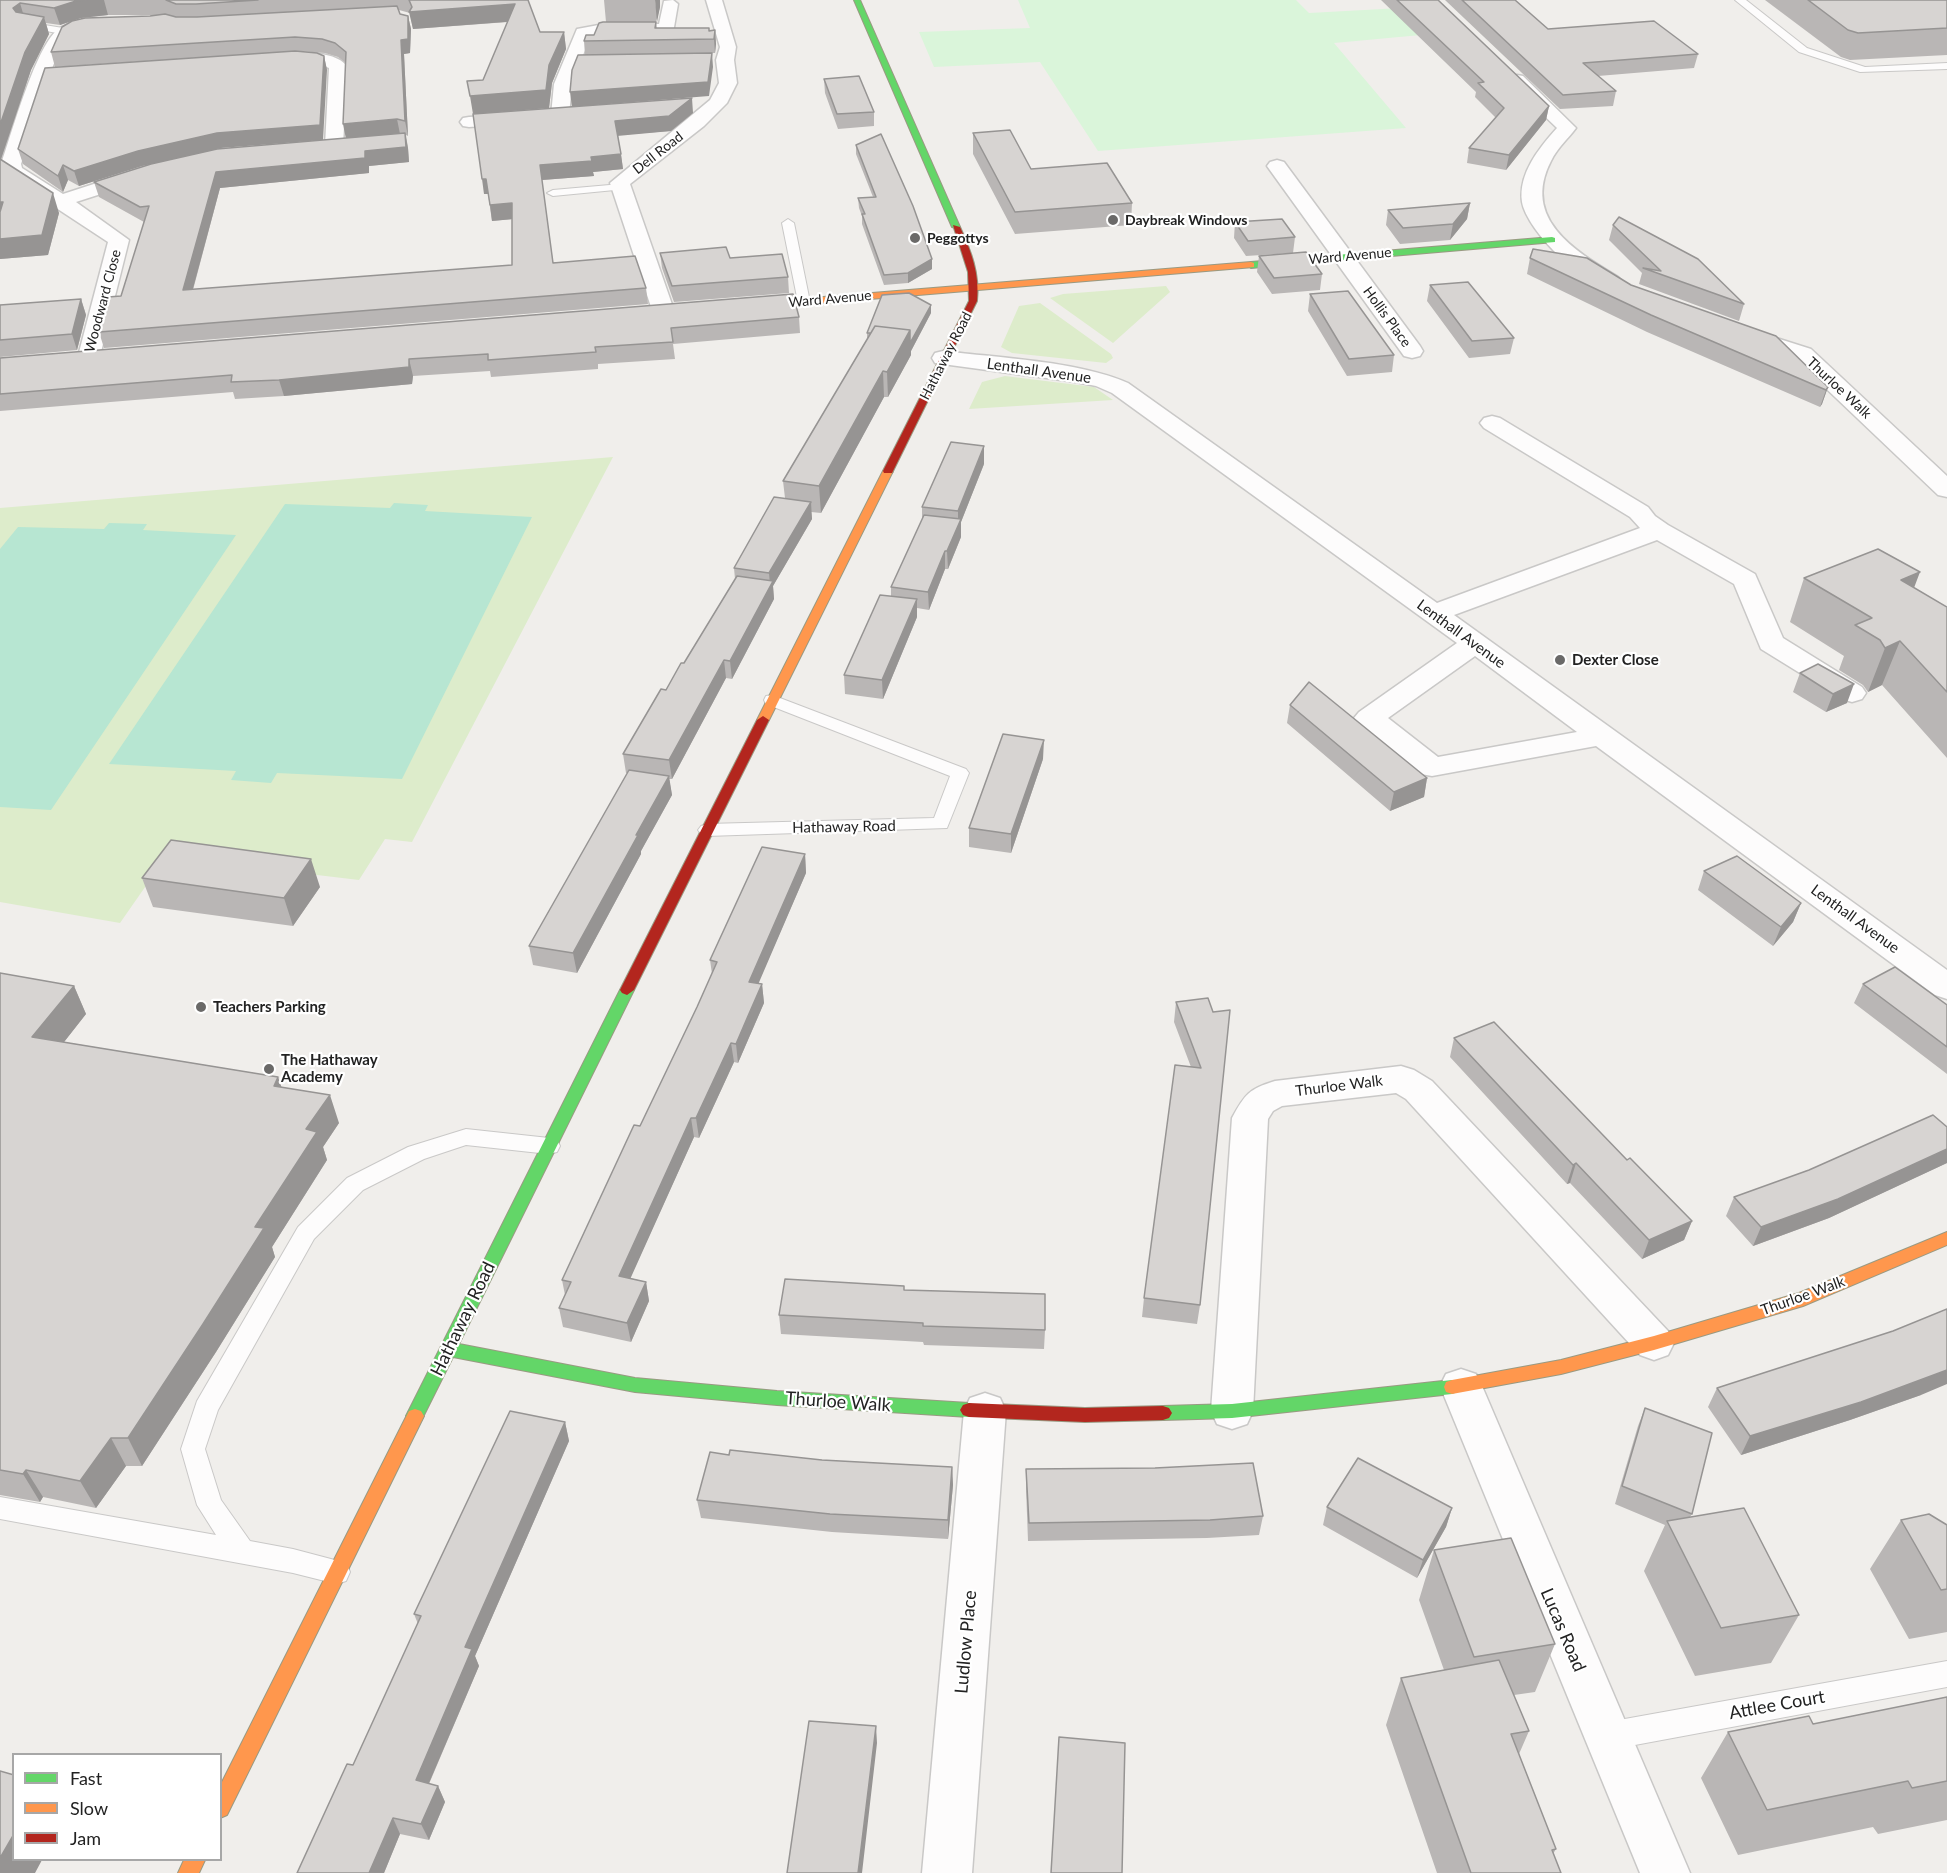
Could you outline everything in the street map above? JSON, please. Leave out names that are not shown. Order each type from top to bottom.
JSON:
[{"type":"street","points":[[695,105],[718,103],[728,83],[719,60],[728,47],[714,0]]},
{"type":"street","name":"Hathaway Road","points":[[222,1804],[706,830],[831,588],[973,301],[975,287],[969,255],[857,0]]},
{"type":"street","points":[[560,115],[563,84],[583,33],[604,29],[667,29],[670,4]]},
{"type":"street","points":[[99,71],[41,75],[57,36],[63,31],[87,25],[120,24]]},
{"type":"street","points":[[263,60],[313,59],[324,60],[338,66],[334,146]]},
{"type":"street","points":[[572,62],[595,62]]},
{"type":"street","points":[[1501,65],[1567,128],[1541,160],[1532,188],[1533,205],[1539,224],[1552,240],[1598,273],[1626,289]]},
{"type":"street","name":"Woodward Close","points":[[41,75],[11,164],[13,171],[119,240],[88,360]]},
{"type":"street","name":"Dell Road","points":[[664,313],[620,183],[657,156],[718,103]]},
{"type":"street","points":[[469,122],[582,114]]},
{"type":"street","points":[[311,148],[356,145]]},
{"type":"street","name":"Hollis Place","points":[[1276,166],[1412,351]]},
{"type":"street","points":[[62,201],[150,172]]},
{"type":"street","name":"Ward Avenue","points":[[740,307],[1552,240]]},
{"type":"street","name":"Thurloe Walk","points":[[1728,329],[1803,354],[1947,490]]},
{"type":"street","name":"Lenthall Avenue","points":[[944,358],[1076,375],[1102,380],[1120,388],[1270,494],[1431,614],[1603,736],[1947,987]]},
{"type":"street","points":[[1492,423],[1639,512],[1659,530],[1746,580],[1771,643],[1852,693]]},
{"type":"street","points":[[1517,438],[1547,428]]},
{"type":"street","points":[[1431,614],[1659,530]]},
{"type":"street","points":[[1730,570],[1763,557]]},
{"type":"street","points":[[1474,644],[1369,718],[1432,767],[1603,736]]},
{"type":"street","name":"Thurloe Walk","points":[[1232,1411],[1250,1118],[1260,1102],[1275,1094],[1401,1079],[1419,1090],[1654,1343]]},
{"type":"street","name":"Thurloe Walk","points":[[448,1349],[635,1385],[777,1398],[984,1412],[1085,1415],[1232,1411],[1461,1386],[1561,1367],[1654,1343],[1803,1299],[1947,1238]]},
{"type":"street","name":"Lucas Road","points":[[1461,1386],[1665,1873]]},
{"type":"street","name":"Ludlow Place","points":[[947,1873],[984,1412]]},
{"type":"lane","points":[[1740,0],[1803,50],[1864,70],[1947,66]]},
{"type":"lane","points":[[26,25],[63,31]]},
{"type":"lane","points":[[553,193],[621,187]]},
{"type":"lane","points":[[788,223],[804,302]]},
{"type":"lane","name":"Hathaway Road","points":[[706,830],[941,824],[960,773],[772,700]]},
{"type":"lane","points":[[243,1551],[210,1505],[193,1449],[206,1408],[306,1233],[355,1184],[416,1153],[466,1137],[549,1146]]},
{"type":"lane","points":[[0,1508],[243,1551],[337,1572]]},
{"type":"lane","name":"Attlee Court","points":[[1608,1736],[1947,1674]]},
{"type":"green space","points":[[1018,0],[1296,0],[1309,13],[1401,8],[1432,34],[1334,43],[1406,128],[1098,151],[1040,62],[934,67],[919,32],[1030,28]]},
{"type":"green space","points":[[1166,286],[1170,292],[1113,343],[1050,298],[1063,294]]},
{"type":"green space","points":[[1040,303],[1111,354],[1113,358],[1106,363],[1012,353],[1001,347],[1019,306]]},
{"type":"green space","points":[[1005,376],[1094,387],[1113,400],[969,409],[982,382]]},
{"type":"green space","points":[[613,457],[412,842],[385,839],[359,880],[166,857],[120,923],[0,902],[0,508]]},
{"type":"green space","points":[[394,503],[428,505],[425,511],[532,517],[402,779],[277,773],[271,783],[231,780],[236,771],[109,764],[285,504],[390,508]]},
{"type":"green space","points":[[109,523],[147,524],[143,530],[236,535],[51,810],[0,807],[0,549],[18,527],[104,529]]},
{"type":"building","points":[[0,0],[87,0],[54,8],[20,3],[13,8],[16,12],[44,17],[25,52],[0,125]]},
{"type":"building","points":[[166,0],[258,0],[176,4]]},
{"type":"building","points":[[409,0],[528,0],[540,32],[564,32],[549,65],[546,90],[470,96],[467,81],[483,80],[515,4],[409,12],[412,7]]},
{"type":"building","points":[[1397,0],[1438,0],[1549,106],[1509,155],[1469,148],[1504,108],[1478,83],[1484,82]]},
{"type":"building","points":[[1462,0],[1515,0],[1548,29],[1654,21],[1698,54],[1583,63],[1616,91],[1563,95]]},
{"type":"building","points":[[1808,0],[1947,0],[1947,28],[1858,33],[1848,30]]},
{"type":"building","points":[[397,6],[400,14],[408,16],[408,39],[401,40],[405,121],[397,119],[343,124],[346,52],[335,43],[322,39],[295,37],[51,52],[62,27],[72,21],[85,18],[165,14],[176,17],[197,17]]},
{"type":"building","points":[[656,22],[655,28],[709,28],[709,31],[715,30],[714,39],[584,41],[586,35],[594,35],[599,23]]},
{"type":"building","points":[[295,51],[324,56],[320,125],[217,133],[138,151],[74,171],[63,165],[58,176],[18,149],[45,68]]},
{"type":"building","points":[[712,53],[708,82],[570,92],[572,70],[578,55]]},
{"type":"building","points":[[859,76],[874,112],[837,114],[824,79]]},
{"type":"building","points":[[692,98],[669,116],[615,121],[621,154],[591,157],[592,161],[540,165],[553,263],[635,256],[646,288],[99,332],[108,297],[121,296],[149,206],[140,207],[94,182],[151,164],[217,149],[405,133],[406,147],[365,151],[365,158],[216,172],[183,290],[512,265],[512,203],[490,205],[486,179],[482,179],[473,114]]},
{"type":"building","points":[[1010,130],[1031,169],[1107,163],[1132,203],[1015,212],[973,133]]},
{"type":"building","points":[[881,134],[913,206],[932,259],[908,273],[884,275],[858,198],[876,197],[856,145]]},
{"type":"building","points":[[0,159],[53,193],[42,235],[0,239],[0,212],[3,202],[0,202]]},
{"type":"building","points":[[1470,203],[1453,224],[1403,228],[1388,210]]},
{"type":"building","points":[[1619,217],[1698,259],[1744,304],[1643,268],[1661,271],[1613,225]]},
{"type":"building","points":[[1282,219],[1295,237],[1248,241],[1235,222]]},
{"type":"building","points":[[726,247],[730,258],[782,254],[788,277],[672,286],[660,253]]},
{"type":"building","points":[[1533,249],[1587,258],[1631,285],[1776,336],[1828,387],[1826,390],[1651,315],[1530,258]]},
{"type":"building","points":[[1306,252],[1322,274],[1274,278],[1259,256]]},
{"type":"building","points":[[1468,282],[1514,338],[1472,341],[1430,285]]},
{"type":"building","points":[[1348,291],[1394,355],[1349,359],[1310,294]]},
{"type":"building","points":[[909,293],[931,305],[910,343],[910,330],[875,326],[871,333],[867,333],[882,295]]},
{"type":"building","points":[[793,294],[799,317],[671,328],[673,342],[595,347],[596,352],[488,360],[488,354],[409,359],[409,367],[279,380],[231,382],[232,375],[0,394],[0,358]]},
{"type":"building","points":[[81,299],[72,334],[0,340],[0,305]]},
{"type":"building","points":[[875,326],[910,330],[887,372],[883,371],[819,486],[783,481]]},
{"type":"building","points":[[951,442],[984,446],[958,511],[922,507]]},
{"type":"building","points":[[774,497],[811,502],[769,573],[734,568]]},
{"type":"building","points":[[924,515],[961,519],[928,592],[891,587]]},
{"type":"building","points":[[1878,549],[1920,572],[1901,580],[1947,607],[1947,692],[1900,641],[1885,648],[1880,640],[1855,625],[1872,618],[1804,578]]},
{"type":"building","points":[[737,576],[773,581],[730,661],[724,660],[669,760],[623,754],[661,689],[666,690]]},
{"type":"building","points":[[880,595],[917,599],[882,680],[844,675]]},
{"type":"building","points":[[1818,664],[1854,684],[1833,694],[1800,673]]},
{"type":"building","points":[[1309,682],[1427,778],[1394,792],[1290,705]]},
{"type":"building","points":[[1003,734],[1044,740],[1011,834],[969,828]]},
{"type":"building","points":[[629,770],[669,776],[573,953],[529,946]]},
{"type":"building","points":[[171,840],[311,859],[284,898],[142,878]]},
{"type":"building","points":[[762,847],[805,854],[749,982],[762,984],[736,1044],[731,1043],[696,1118],[691,1118],[619,1276],[646,1282],[627,1323],[559,1308],[571,1282],[562,1280],[634,1125],[640,1126],[697,1007],[717,962],[710,960]]},
{"type":"building","points":[[1737,856],[1801,903],[1781,927],[1704,871]]},
{"type":"building","points":[[1895,967],[1947,1005],[1947,1047],[1863,984]]},
{"type":"building","points":[[0,973],[74,986],[32,1037],[278,1077],[274,1086],[330,1095],[306,1129],[317,1132],[255,1227],[264,1228],[203,1324],[128,1438],[111,1438],[80,1481],[26,1470],[23,1474],[0,1470]]},
{"type":"building","points":[[1208,998],[1213,1012],[1230,1010],[1200,1305],[1144,1298],[1175,1065],[1201,1068],[1176,1002]]},
{"type":"building","points":[[1494,1022],[1627,1160],[1630,1158],[1692,1221],[1649,1240],[1576,1163],[1573,1165],[1454,1038]]},
{"type":"building","points":[[1933,1115],[1947,1127],[1947,1149],[1838,1199],[1761,1227],[1734,1197],[1809,1170]]},
{"type":"building","points":[[785,1279],[904,1286],[904,1290],[1045,1294],[1045,1330],[923,1326],[923,1323],[779,1315]]},
{"type":"building","points":[[1947,1309],[1947,1370],[1861,1402],[1750,1436],[1717,1388],[1893,1331]]},
{"type":"building","points":[[1645,1408],[1712,1433],[1692,1514],[1622,1486]]},
{"type":"building","points":[[510,1411],[565,1422],[465,1647],[472,1649],[416,1780],[438,1786],[421,1824],[393,1818],[369,1873],[297,1873],[347,1764],[353,1765],[421,1616],[414,1614]]},
{"type":"building","points":[[730,1450],[822,1460],[952,1467],[948,1520],[830,1514],[697,1500],[710,1452],[729,1455]]},
{"type":"building","points":[[1358,1458],[1452,1508],[1423,1560],[1327,1507]]},
{"type":"building","points":[[1253,1463],[1263,1516],[1210,1520],[1029,1523],[1026,1469],[1155,1468]]},
{"type":"building","points":[[1744,1508],[1799,1615],[1721,1628],[1667,1521]]},
{"type":"building","points":[[1929,1514],[1947,1525],[1947,1589],[1941,1590],[1901,1520]]},
{"type":"building","points":[[1511,1538],[1555,1644],[1474,1657],[1434,1550]]},
{"type":"building","points":[[1499,1660],[1529,1731],[1511,1734],[1556,1849],[1552,1850],[1561,1873],[1471,1873],[1401,1678]]},
{"type":"building","points":[[1947,1697],[1947,1781],[1912,1788],[1908,1781],[1767,1810],[1728,1732],[1809,1716],[1813,1724]]},
{"type":"building","points":[[809,1721],[876,1726],[858,1873],[787,1873]]},
{"type":"building","points":[[1059,1737],[1125,1743],[1122,1873],[1051,1873]]},
{"type":"building","points":[[0,1771],[12,1774],[12,1837],[0,1858]]},
{"type":"traffic: fast","points":[[857,0],[956,227]]},
{"type":"traffic: fast","points":[[1251,265],[1552,240]]},
{"type":"traffic: fast","points":[[415,1416],[627,990]]},
{"type":"traffic: fast","points":[[448,1349],[635,1385],[777,1398],[969,1410]]},
{"type":"traffic: fast","points":[[1163,1413],[1232,1411],[1452,1387]]},
{"type":"traffic: slow","points":[[750,306],[1251,265]]},
{"type":"traffic: slow","points":[[763,720],[888,471]]},
{"type":"traffic: slow","points":[[1452,1387],[1561,1367],[1654,1343],[1803,1299],[1947,1238]]},
{"type":"traffic: slow","points":[[222,1804],[415,1416]]},
{"type":"traffic: slow","points":[[188,1873],[194,1861]]},
{"type":"traffic: jam","points":[[888,471],[973,301],[972,272],[956,227]]},
{"type":"traffic: jam","points":[[627,990],[763,720]]},
{"type":"traffic: jam","points":[[969,1410],[1085,1415],[1163,1413]]},
{"type":"place","name":"Daybreak Windows","points":[[1113,220]]},
{"type":"place","name":"Peggottys","points":[[915,238]]},
{"type":"place","name":"Dexter Close","points":[[1560,660]]},
{"type":"place","name":"Teachers Parking","points":[[201,1007]]},
{"type":"place","name":"The Hathaway Academy","points":[[269,1069]]}]
